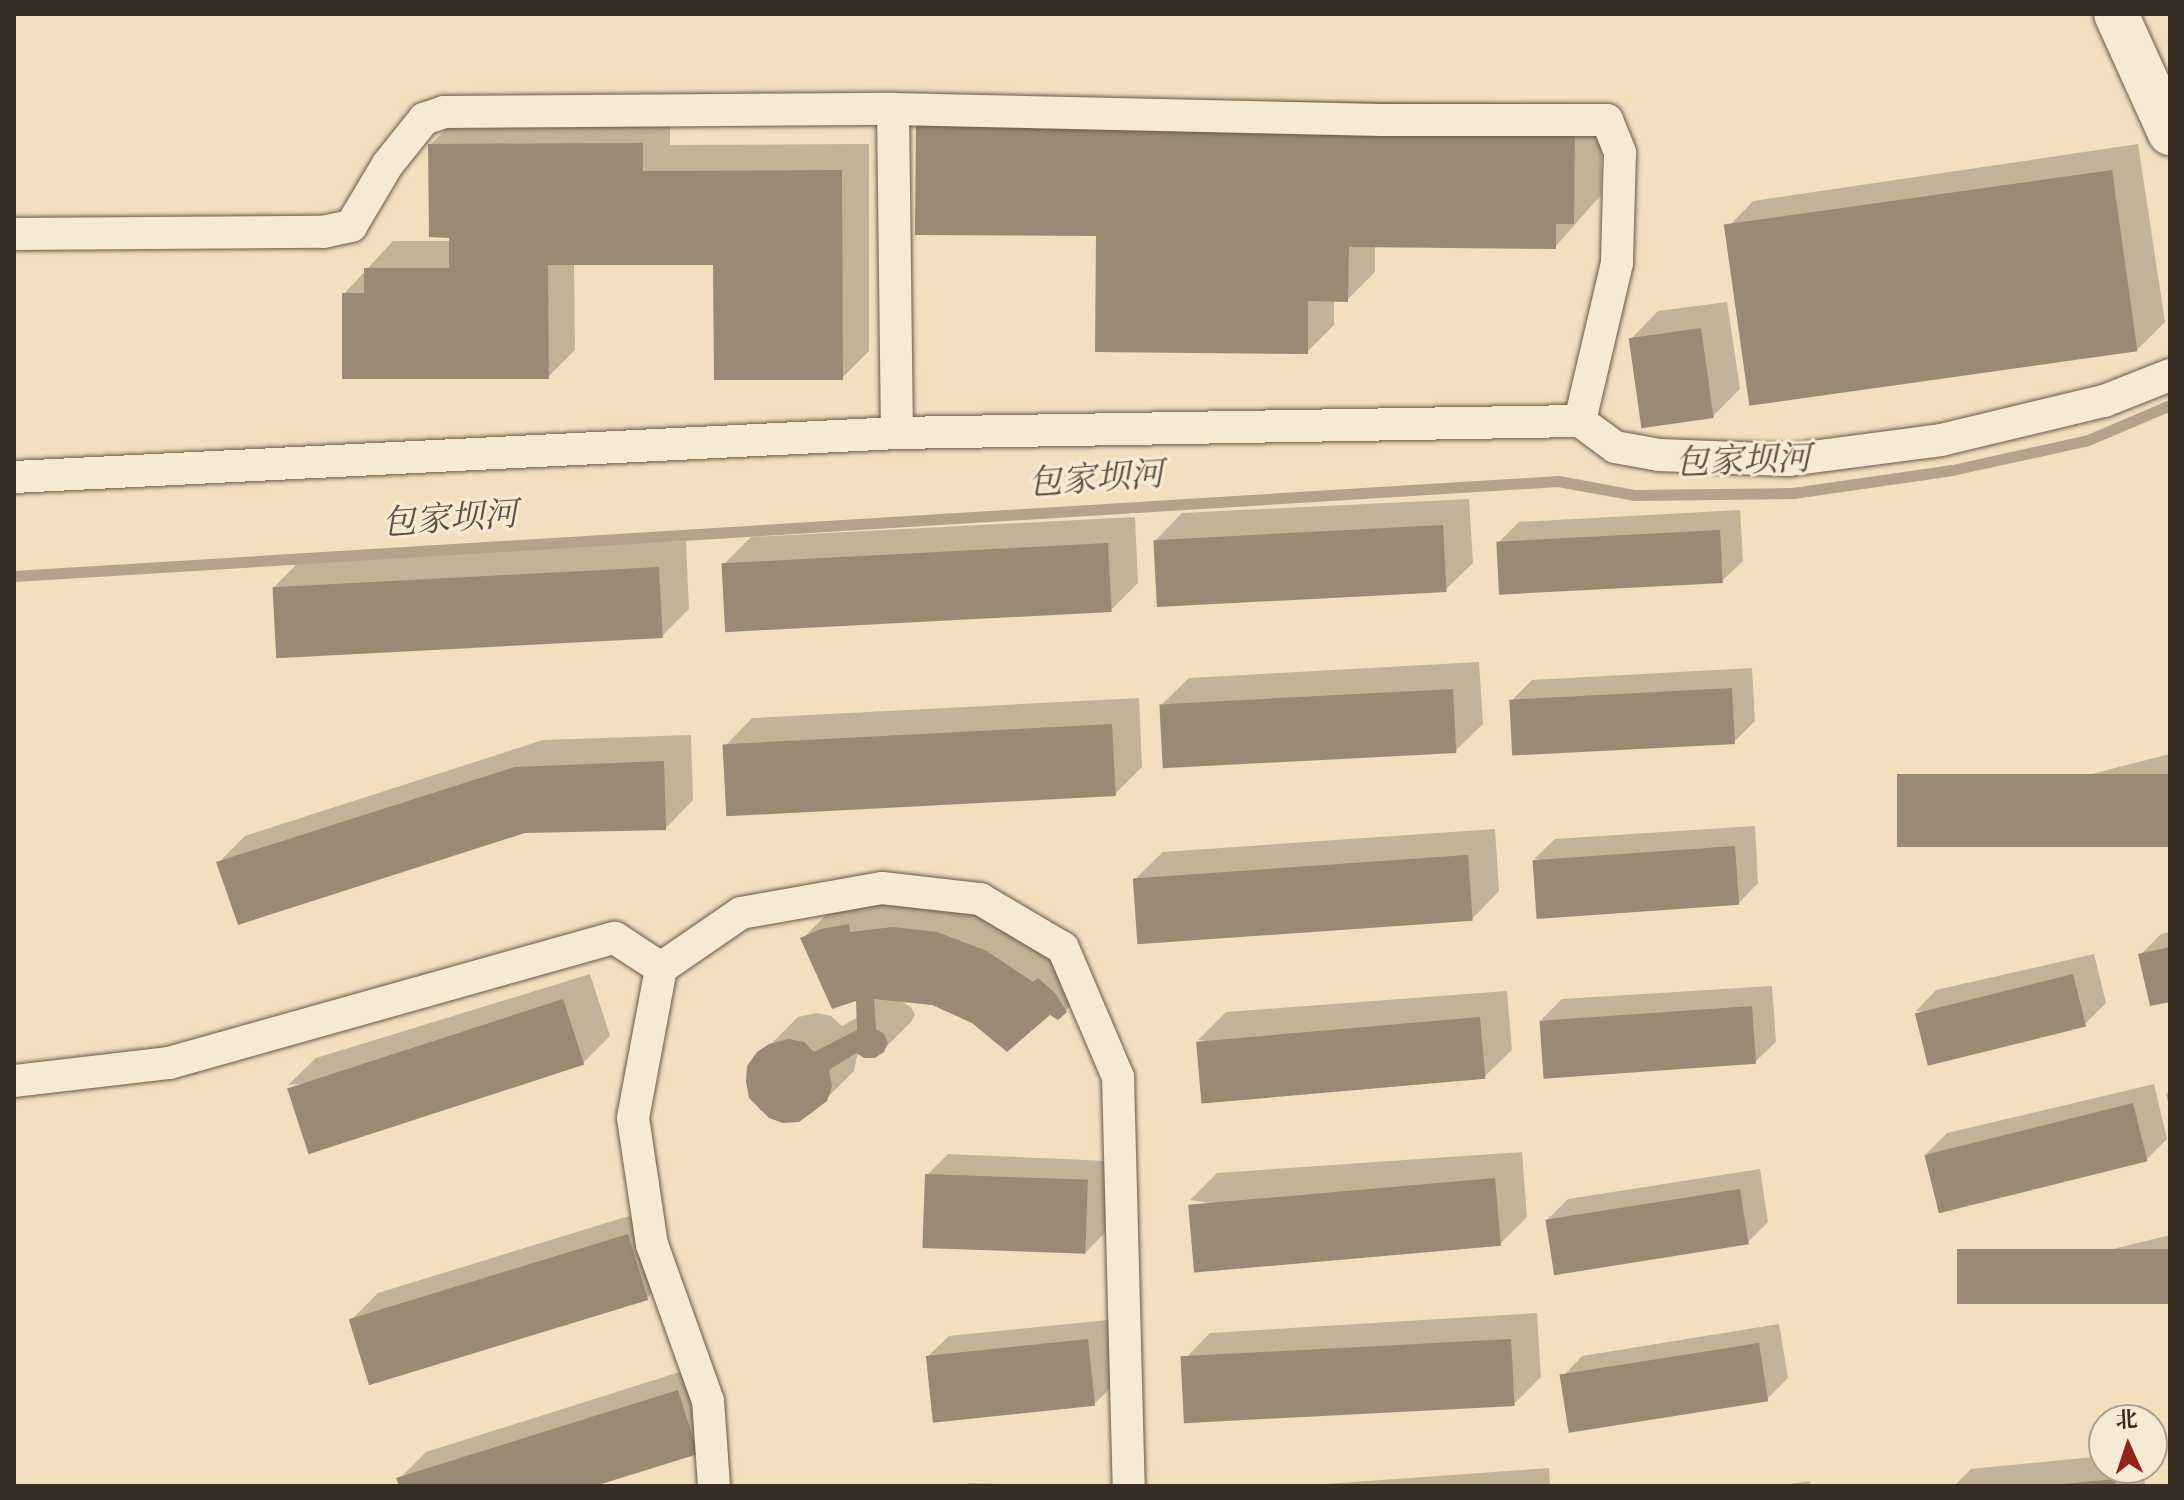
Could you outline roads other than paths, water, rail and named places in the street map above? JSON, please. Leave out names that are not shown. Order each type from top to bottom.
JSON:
[{"type":"main road","points":[[2116,14],[2170,133]]},
{"type":"street","points":[[893,109],[897,433]]},
{"type":"street","points":[[14,234],[323,232],[351,226],[388,164],[424,119],[444,112],[893,109],[1382,120],[1607,120],[1620,153],[1617,263],[1580,421]]},
{"type":"street","points":[[14,477],[897,433],[1580,421],[1615,447],[1659,455],[1789,460],[1941,440],[2104,401],[2170,375]]},
{"type":"street","points":[[714,1486],[708,1401],[652,1245],[633,1118],[661,968],[741,913],[882,888],[980,899],[1063,948],[1118,1077],[1129,1486]]},
{"type":"street","points":[[14,1081],[169,1063],[260,1041],[615,938],[661,968]]},
{"type":"waterway","name":"包家坝河","points":[[14,576],[1558,481],[1634,495],[1793,493],[1952,470],[2088,440],[2170,405]]}]
